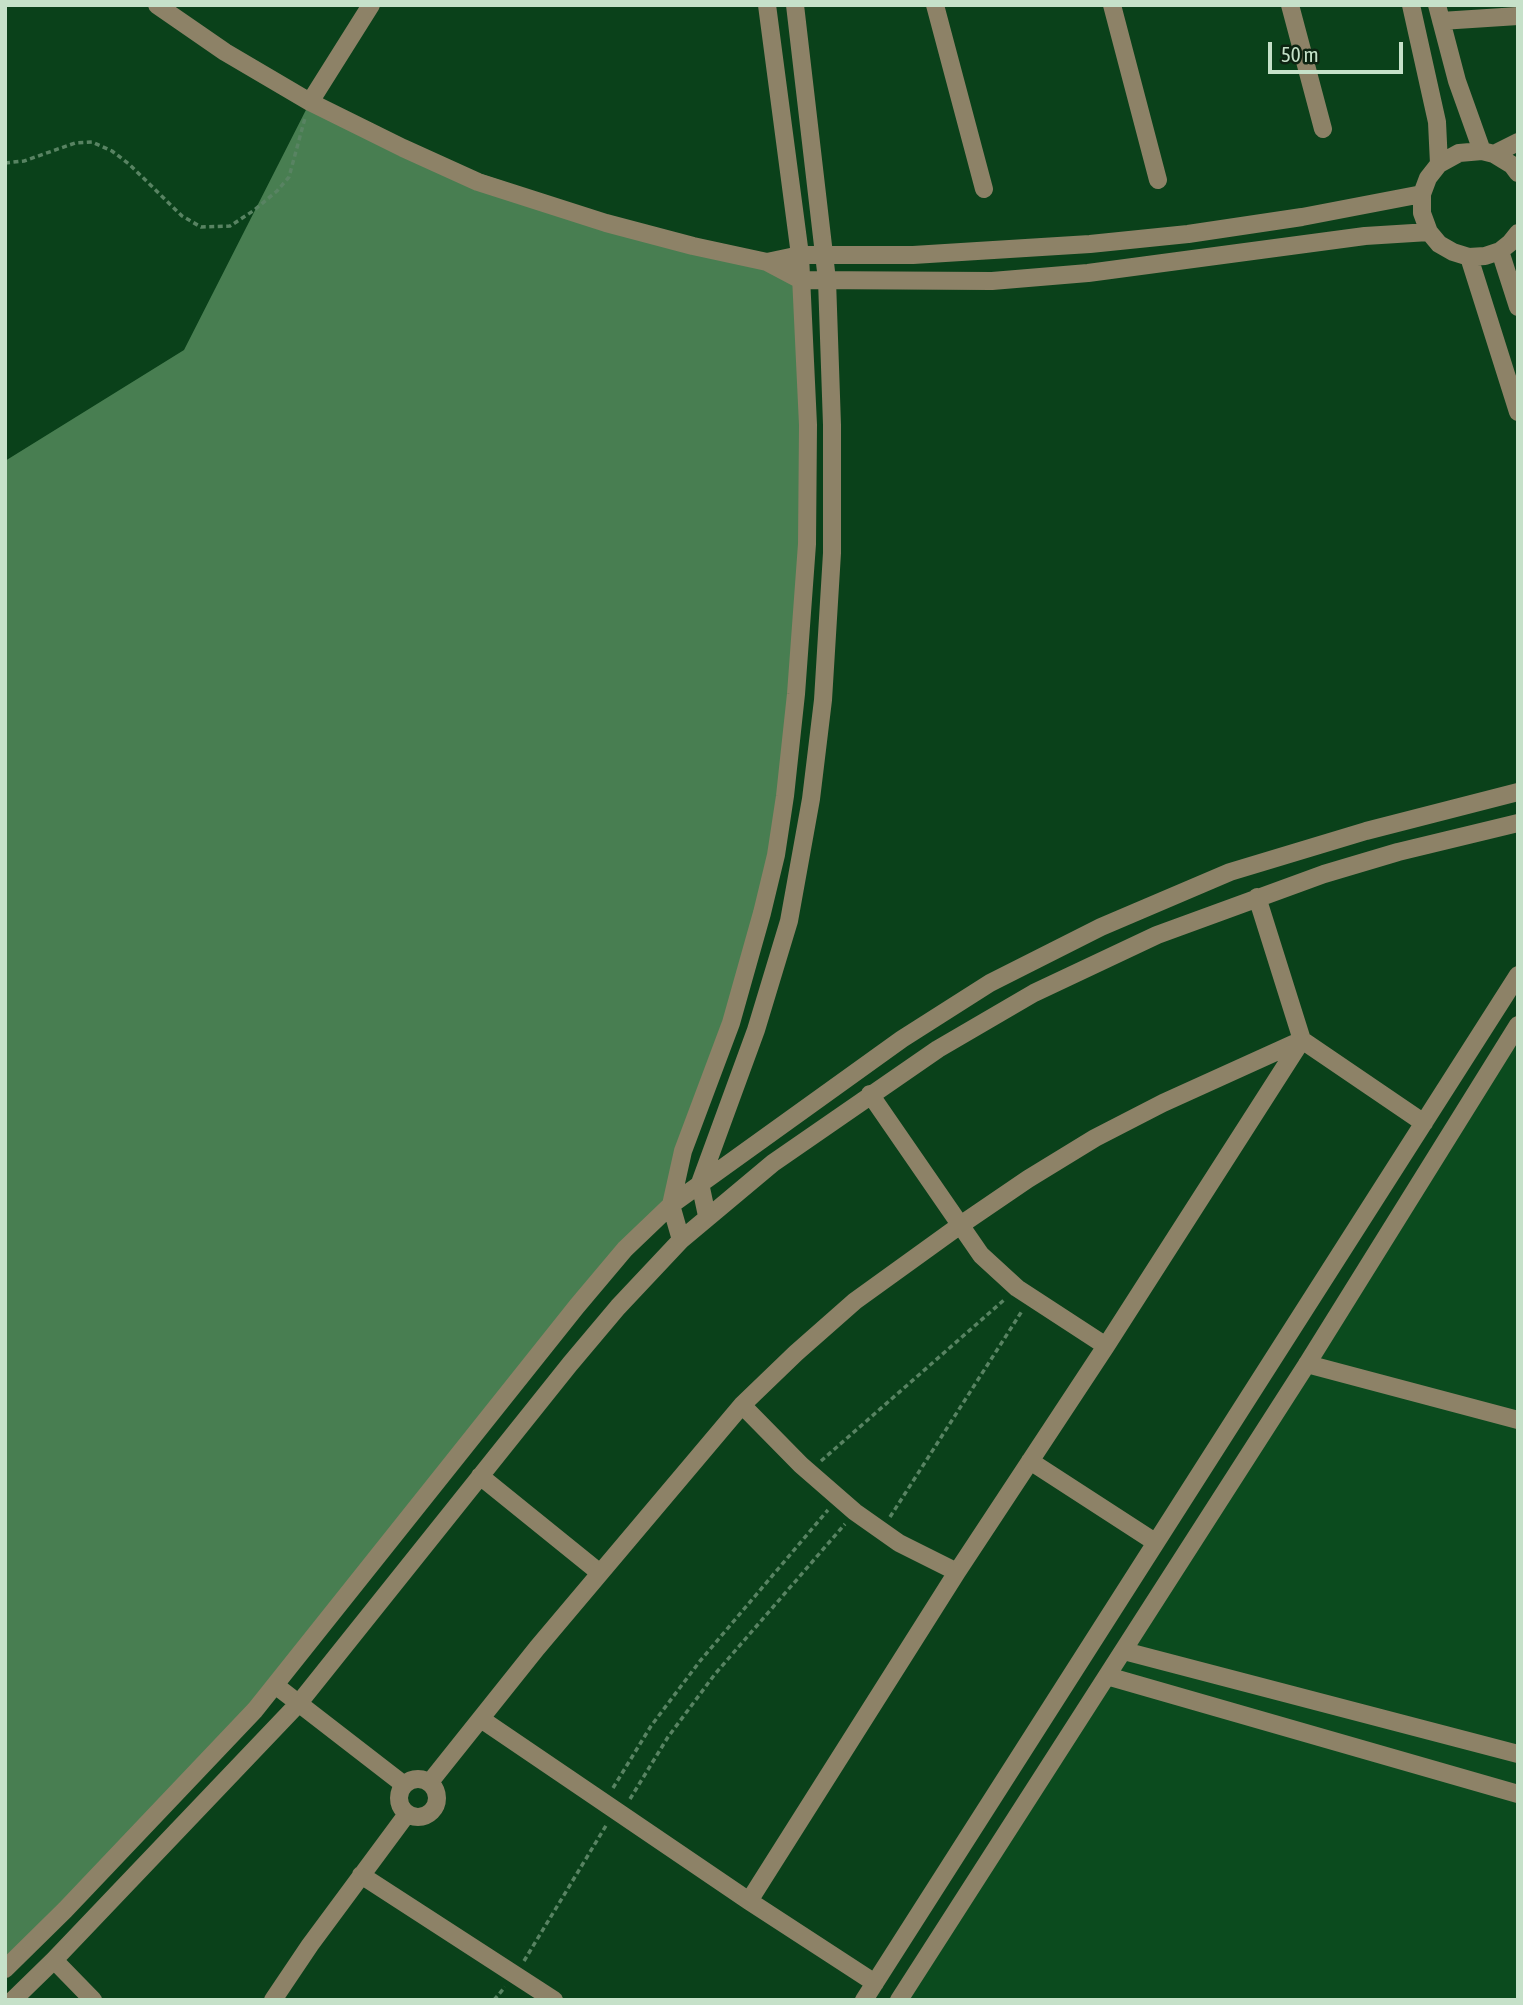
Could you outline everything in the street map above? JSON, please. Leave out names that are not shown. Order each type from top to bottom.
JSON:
[{"type":"street","points":[[157,5],[225,52],[310,102],[478,182],[606,223],[767,262],[801,279],[992,281],[1088,273],[1365,236],[1429,232]]},
{"type":"street","points":[[310,102],[371,5]]},
{"type":"street","points":[[681,1240],[671,1205],[683,1151],[730,1023],[776,855],[785,796],[807,544],[808,425],[800,255],[767,5]]},
{"type":"street","points":[[707,1216],[700,1183],[756,1030],[789,921],[811,799],[823,699],[832,553],[832,425],[827,280],[795,5]]},
{"type":"street","points":[[935,5],[984,189]]},
{"type":"street","points":[[1111,5],[1158,180]]},
{"type":"street","points":[[1290,5],[1323,129]]},
{"type":"street","points":[[1411,5],[1437,122],[1439,164]]},
{"type":"street","points":[[1518,16],[1439,13],[1457,81],[1488,152],[1512,165],[1518,173]]},
{"type":"street","points":[[1518,142],[1488,152],[1459,153],[1439,164],[1428,178],[1422,194],[1422,213],[1429,232],[1439,244],[1453,252],[1469,257],[1485,256],[1511,243],[1518,307]]},
{"type":"street","points":[[767,262],[800,255],[988,252],[1102,243],[1188,234],[1302,217],[1422,194]]},
{"type":"street","points":[[1469,257],[1518,412]]},
{"type":"street","points":[[5,1969],[246,1720],[577,1306],[625,1249],[671,1205],[902,1039],[990,983],[1101,927],[1230,873],[1366,831],[1518,792]]},
{"type":"street","points":[[13,2000],[299,1703],[594,1335],[681,1240],[773,1163],[938,1049],[1034,993],[1157,935],[1324,874],[1386,855],[1518,823]]},
{"type":"street","points":[[1257,897],[1302,1040],[1424,1123]]},
{"type":"street","points":[[864,2000],[1518,975]]},
{"type":"street","points":[[899,2000],[1307,1364],[1518,1025]]},
{"type":"street","points":[[430,1782],[600,1573],[742,1405],[855,1301],[1028,1179],[1095,1138],[1163,1102],[1302,1040]]},
{"type":"street","points":[[749,1901],[957,1572],[1302,1040]]},
{"type":"street","points":[[870,1094],[981,1255],[1024,1293],[1106,1346]]},
{"type":"street","points":[[1307,1364],[1518,1420]]},
{"type":"street","points":[[742,1405],[809,1472],[856,1512],[899,1543],[957,1572]]},
{"type":"street","points":[[1030,1461],[1155,1542]]},
{"type":"street","points":[[480,1476],[600,1573]]},
{"type":"street","points":[[1124,1651],[1518,1755]]},
{"type":"street","points":[[1107,1676],[1518,1794]]},
{"type":"street","points":[[275,1685],[403,1784]]},
{"type":"street","points":[[481,1719],[875,1983]]},
{"type":"street","points":[[421,1778],[430,1782],[437,1797],[431,1812],[415,1817],[407,1814],[400,1805],[398,1794],[403,1784],[411,1779],[421,1778]]},
{"type":"street","points":[[273,2000],[361,1874],[407,1814]]},
{"type":"street","points":[[361,1874],[554,2000]]},
{"type":"street","points":[[54,1960],[93,2000]]},
{"type":"path","points":[[5,163],[24,161],[75,143],[92,142],[112,151],[129,164],[182,216],[201,227],[230,226],[253,211],[289,177],[310,102]]},
{"type":"path","points":[[809,1472],[1024,1293]]},
{"type":"path","points":[[882,1530],[1024,1293]]},
{"type":"path","points":[[515,1975],[613,1809],[651,1727],[699,1661],[839,1497]]},
{"type":"path","points":[[613,1809],[716,1674],[856,1512]]},
{"type":"shaded area","points":[[310,102],[403,148],[801,280],[808,425],[776,855],[671,1205],[275,1685],[5,1967],[5,461],[184,350]]},
{"type":"shaded area","points":[[1518,1029],[1518,2000],[899,2000]]}]
